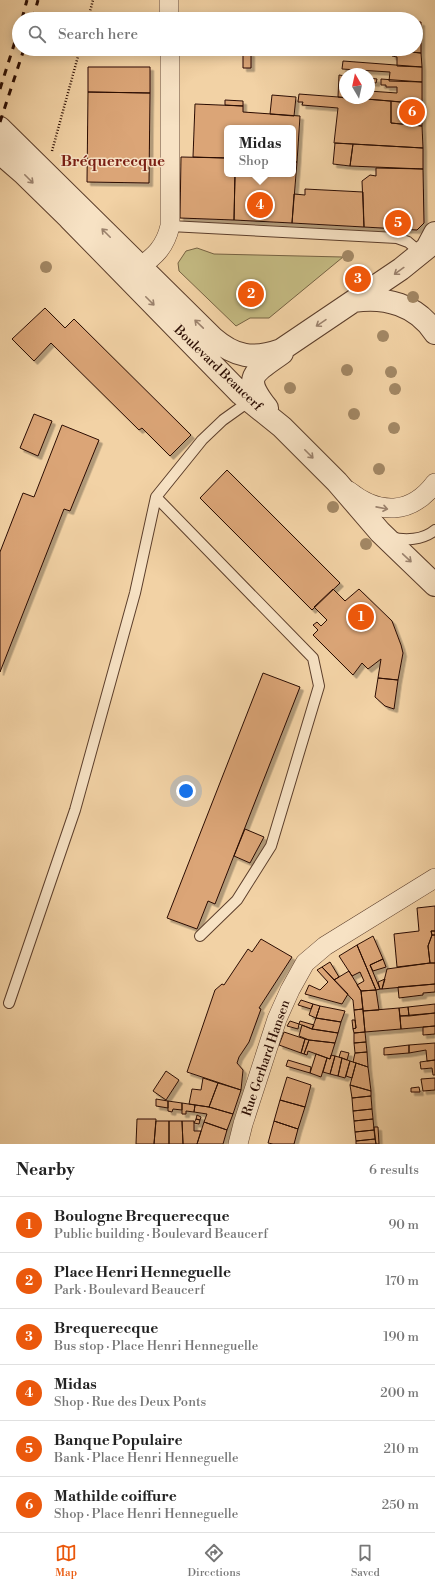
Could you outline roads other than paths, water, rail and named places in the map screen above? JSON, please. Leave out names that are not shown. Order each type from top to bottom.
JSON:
[{"type":"street","points":[[169,0],[169,12]]},
{"type":"street","points":[[134,272],[160,249],[167,239],[170,226],[170,56]]},
{"type":"street","name":"Boulevard Beaucerf","points":[[0,128],[253,398],[337,482]]},
{"type":"street","name":"Boulevard Beaucerf","points":[[0,153],[134,272],[228,350],[243,355],[259,356],[281,350],[298,339]]},
{"type":"street","points":[[253,398],[252,383],[256,373],[298,339],[400,270],[422,253],[431,242],[435,233]]},
{"type":"street","points":[[354,301],[372,299],[400,305],[419,315],[435,333]]},
{"type":"street","points":[[337,482],[353,495],[368,504],[390,509],[402,508],[416,501],[435,483]]},
{"type":"street","points":[[337,482],[380,532],[435,585]]},
{"type":"street","name":"Rue Gerhard Hansen","points":[[238,1144],[277,1019],[290,990],[305,963],[325,946],[435,878]]},
{"type":"lane","points":[[170,226],[397,238],[408,242],[422,253]]},
{"type":"lane","points":[[9,1003],[75,810],[135,593],[156,497],[202,440],[223,420],[253,398]]},
{"type":"lane","points":[[156,497],[313,658],[319,686],[271,846],[237,900],[200,936]]},
{"type":"lane","points":[[380,532],[393,537],[406,539],[419,538],[435,530]]},
{"type":"railway","points":[[24,12],[27,0]]},
{"type":"railway","points":[[35,12],[38,0]]},
{"type":"railway","points":[[0,89],[12,51]]},
{"type":"railway","points":[[0,122],[22,56]]},
{"type":"place","name":"Mathilde coiffure","points":[[412,112]]},
{"type":"place","name":"Midas","points":[[260,205]]},
{"type":"place","name":"Banque Populaire","points":[[398,223]]},
{"type":"place","name":"Brequerecque","points":[[358,279]]},
{"type":"place","name":"Place Henri Henneguelle","points":[[251,294]]},
{"type":"place","name":"Boulogne Brequerecque","points":[[361,617]]},
{"type":"district","name":"Bréquerecque","points":[[113,161]]}]
